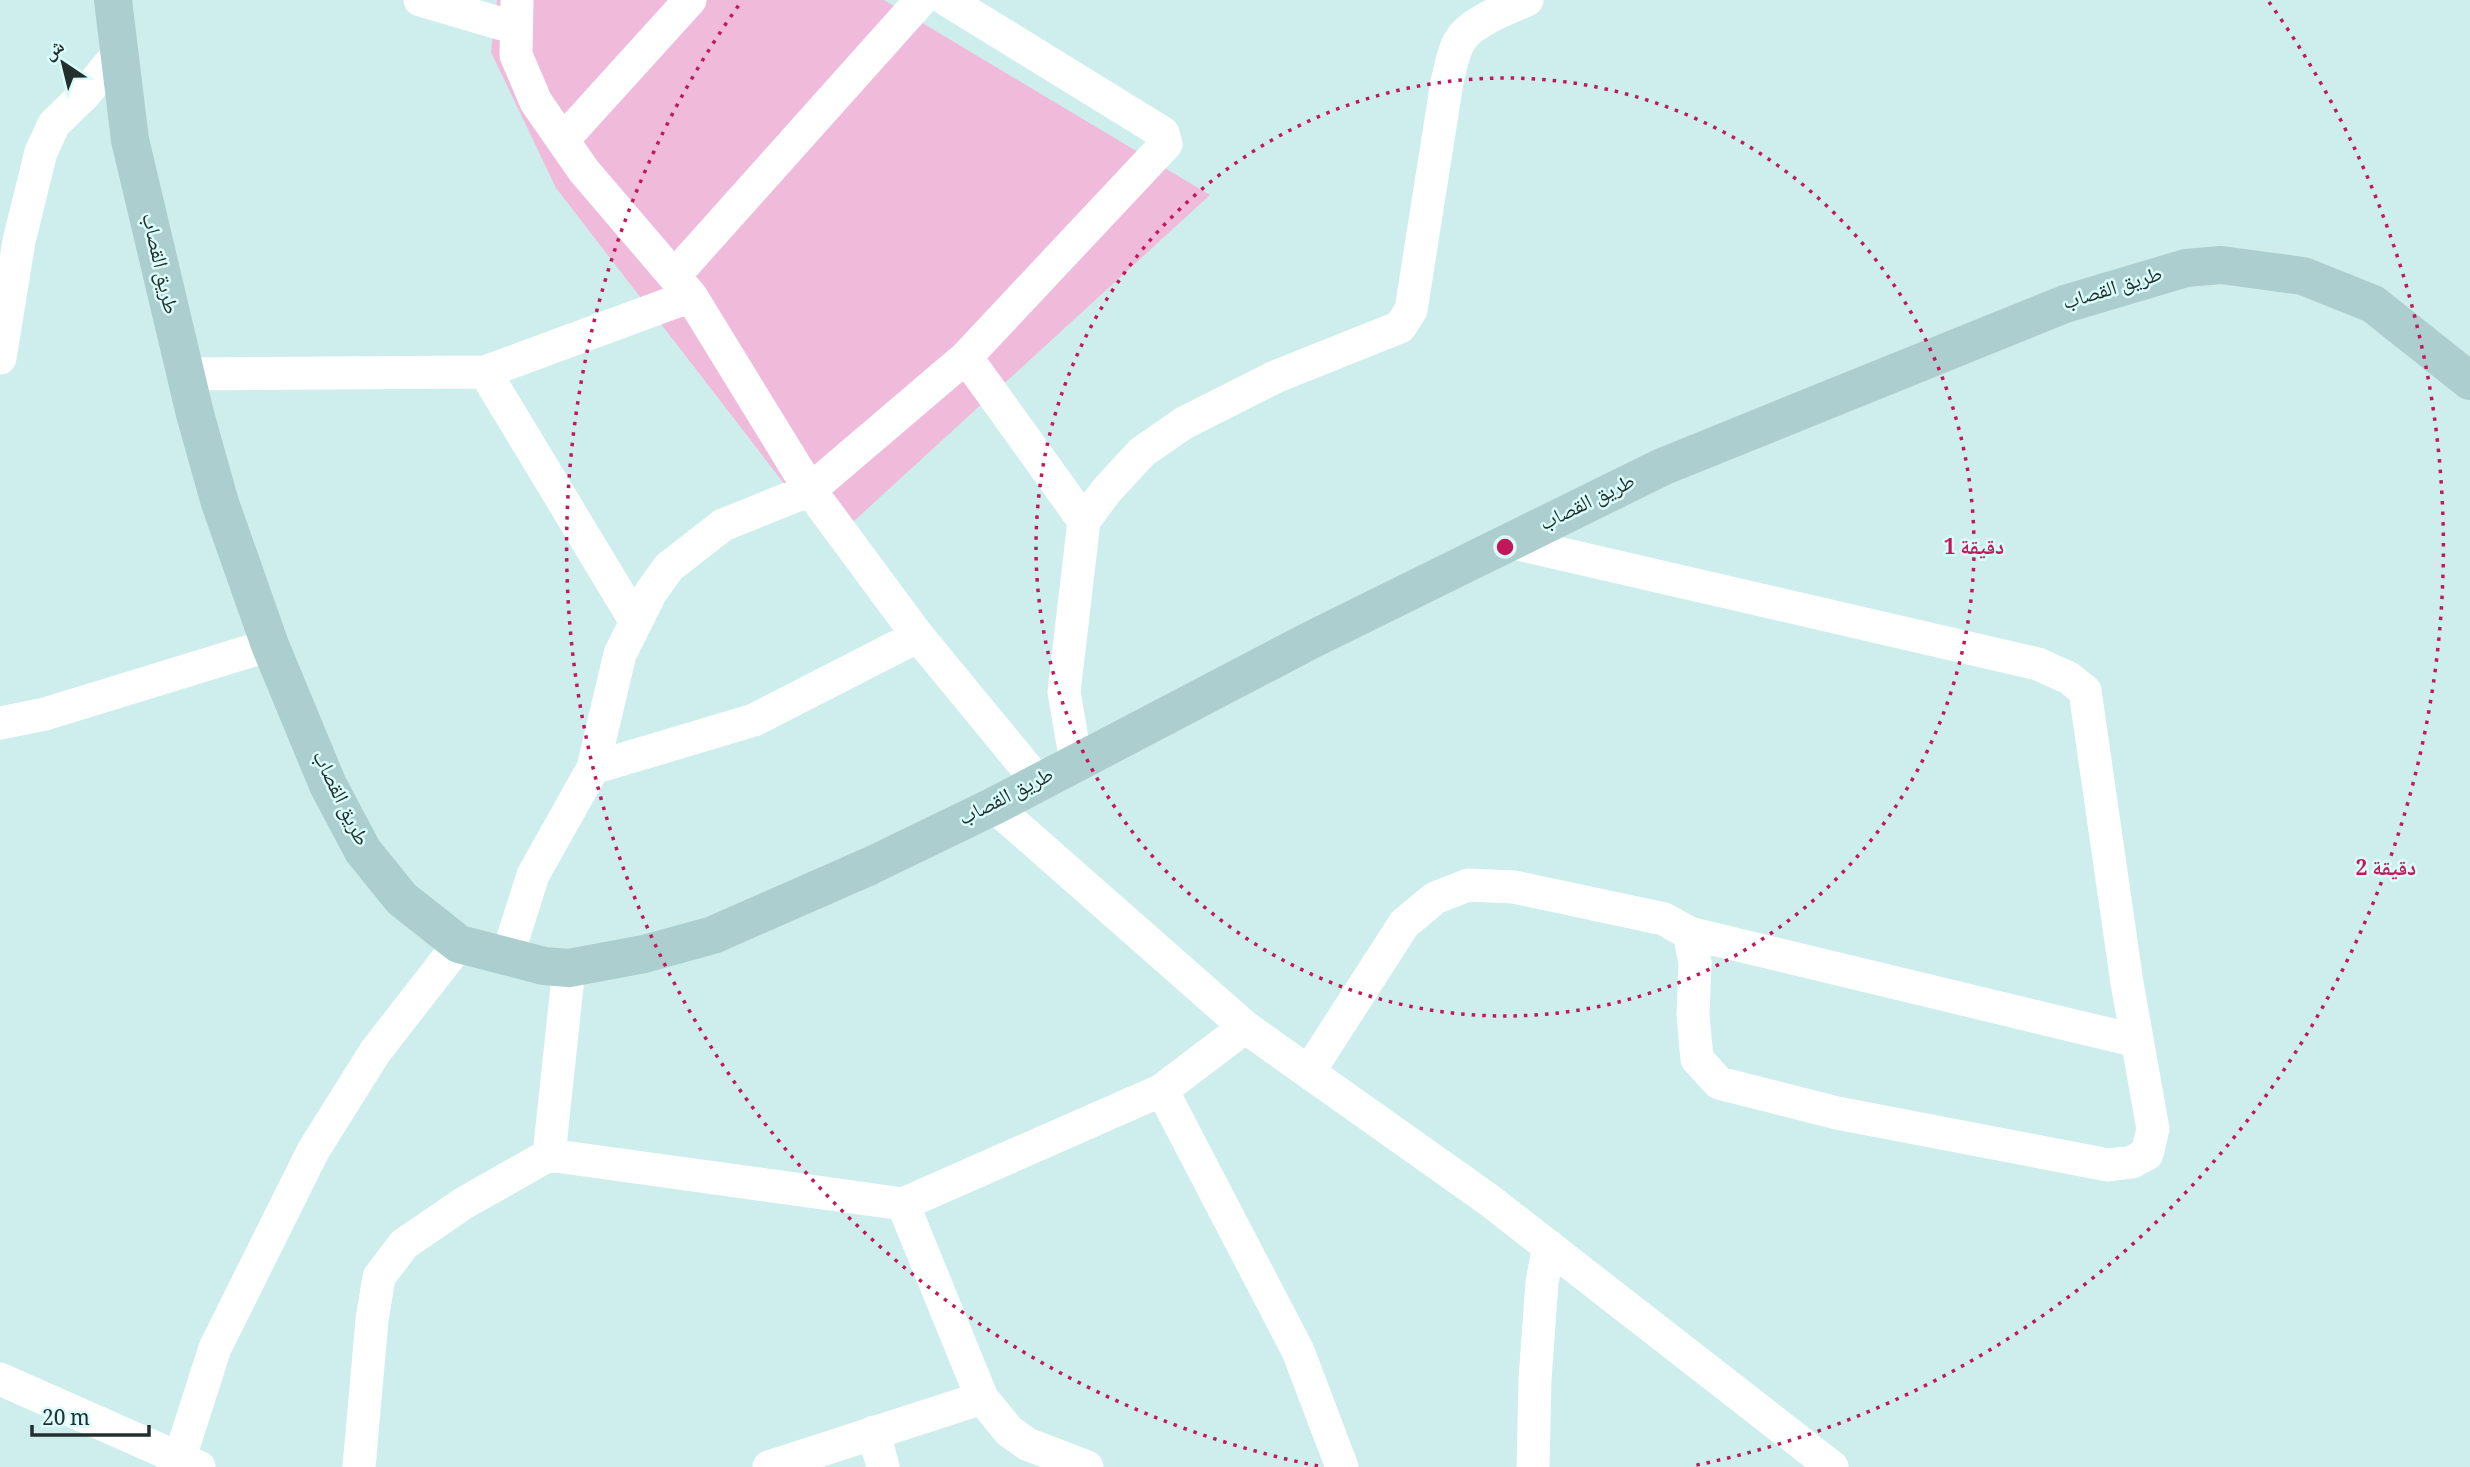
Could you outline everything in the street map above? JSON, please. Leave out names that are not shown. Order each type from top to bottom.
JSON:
[{"type":"main road","name":"طريق القصاب","points":[[113,0],[130,140],[185,374],[220,503],[270,645],[328,785],[363,851],[402,899],[458,944],[544,966],[569,968],[643,954],[713,934],[870,866],[1039,783],[1311,640],[1662,467],[2065,304],[2186,268],[2221,265],[2303,276],[2373,304],[2446,359],[2470,382]]},
{"type":"street","points":[[420,0],[517,14],[516,55],[536,102],[584,172],[683,285],[810,490],[918,636],[1039,783]]},
{"type":"street","points":[[563,140],[690,0]]},
{"type":"street","points":[[185,374],[485,372],[683,285],[921,0]]},
{"type":"street","points":[[507,957],[533,875],[593,768],[620,654],[669,567],[723,526],[810,490],[966,357],[1166,144],[1163,133],[947,0]]},
{"type":"street","points":[[1076,762],[1064,692],[1084,521],[1142,452],[1184,423],[1275,377],[1400,327],[1411,310],[1447,82],[1455,51],[1464,35],[1494,15],[1527,0]]},
{"type":"street","points":[[0,358],[19,241],[41,152],[54,124],[84,95],[118,54]]},
{"type":"street","points":[[966,357],[1084,521]]},
{"type":"street","points":[[485,372],[636,622]]},
{"type":"street","points":[[1510,542],[2038,664],[2069,678],[2085,691],[2152,1129],[2147,1154],[2132,1162],[2108,1165],[1837,1113],[1719,1083],[1697,1059],[1693,1015],[1695,963],[1689,933]]},
{"type":"street","points":[[593,768],[754,720],[918,636]]},
{"type":"street","points":[[0,723],[45,714],[270,645]]},
{"type":"street","points":[[994,806],[1245,1027],[1310,1070],[1549,1245],[1832,1467]]},
{"type":"street","points":[[1310,1070],[1405,924],[1435,898],[1468,885],[1514,887],[1664,919],[1689,933],[2137,1041]]},
{"type":"street","points":[[0,1379],[184,1464],[215,1348],[313,1151],[375,1052],[458,944]]},
{"type":"street","points":[[549,1154],[569,968]]},
{"type":"street","points":[[359,1467],[372,1320],[379,1277],[404,1244],[464,1203],[549,1154],[903,1204],[1161,1090],[1245,1027]]},
{"type":"street","points":[[1161,1090],[1298,1351],[1342,1467]]},
{"type":"street","points":[[903,1204],[982,1398],[1009,1431],[1027,1444],[1087,1467]]},
{"type":"street","points":[[1533,1467],[1535,1379],[1542,1282],[1549,1245]]},
{"type":"street","points":[[769,1467],[982,1398]]},
{"type":"street","points":[[874,1432],[883,1467]]},
{"type":"shaded area","points":[[497,0],[884,0],[1210,195],[830,543],[556,188],[491,52]]}]
